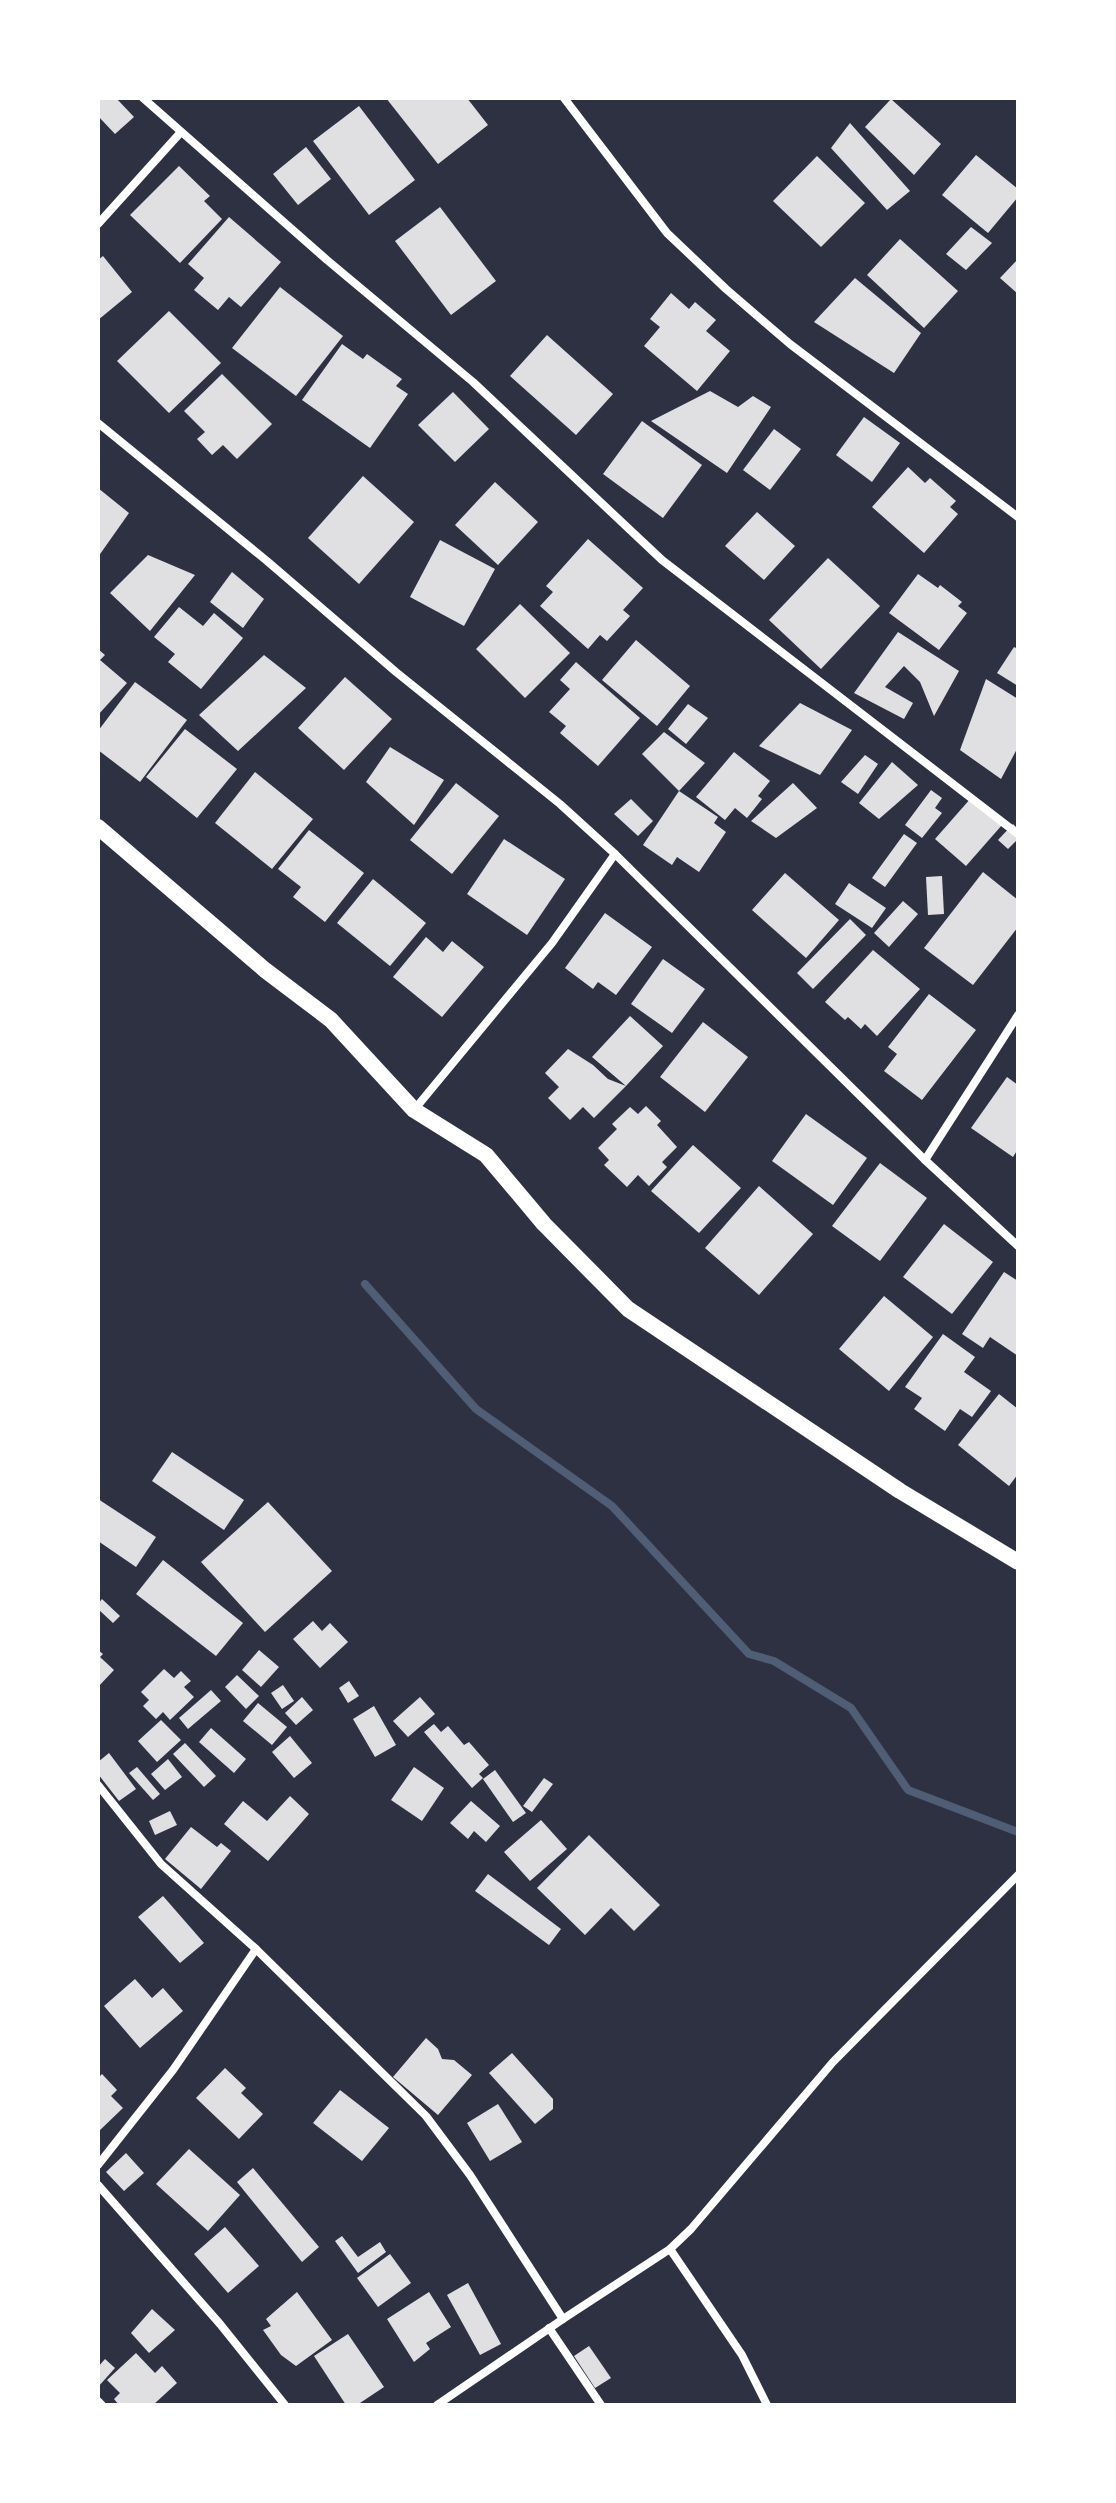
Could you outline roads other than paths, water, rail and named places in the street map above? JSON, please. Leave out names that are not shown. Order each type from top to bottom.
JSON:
[{"type":"main road","points":[[98,827],[265,970],[331,1020],[414,1110],[486,1155],[544,1224],[628,1309],[888,1483],[1018,1562]]},
{"type":"street","points":[[143,98],[327,260],[473,382],[662,560],[1018,834]]},
{"type":"street","points":[[564,98],[667,233],[726,289],[790,344],[1018,517]]},
{"type":"street","points":[[98,224],[181,132]]},
{"type":"street","points":[[98,423],[267,561],[384,662],[560,804],[615,854],[925,1160],[1018,1246]]},
{"type":"street","points":[[414,1110],[552,943],[615,854]]},
{"type":"street","points":[[925,1160],[1018,1015]]},
{"type":"street","points":[[98,1785],[161,1864],[256,1949],[426,2116],[470,2175],[563,2319]]},
{"type":"street","points":[[437,2405],[670,2249],[691,2229],[833,2062],[1018,1875]]},
{"type":"street","points":[[98,2165],[173,2070],[256,1949]]},
{"type":"street","points":[[98,2185],[220,2324],[285,2405]]},
{"type":"street","points":[[670,2249],[742,2355],[767,2405]]},
{"type":"street","points":[[549,2328],[601,2405]]},
{"type":"waterway","points":[[365,1284],[476,1409],[612,1506],[749,1654],[774,1661],[851,1708],[908,1790],[1018,1832]]}]
